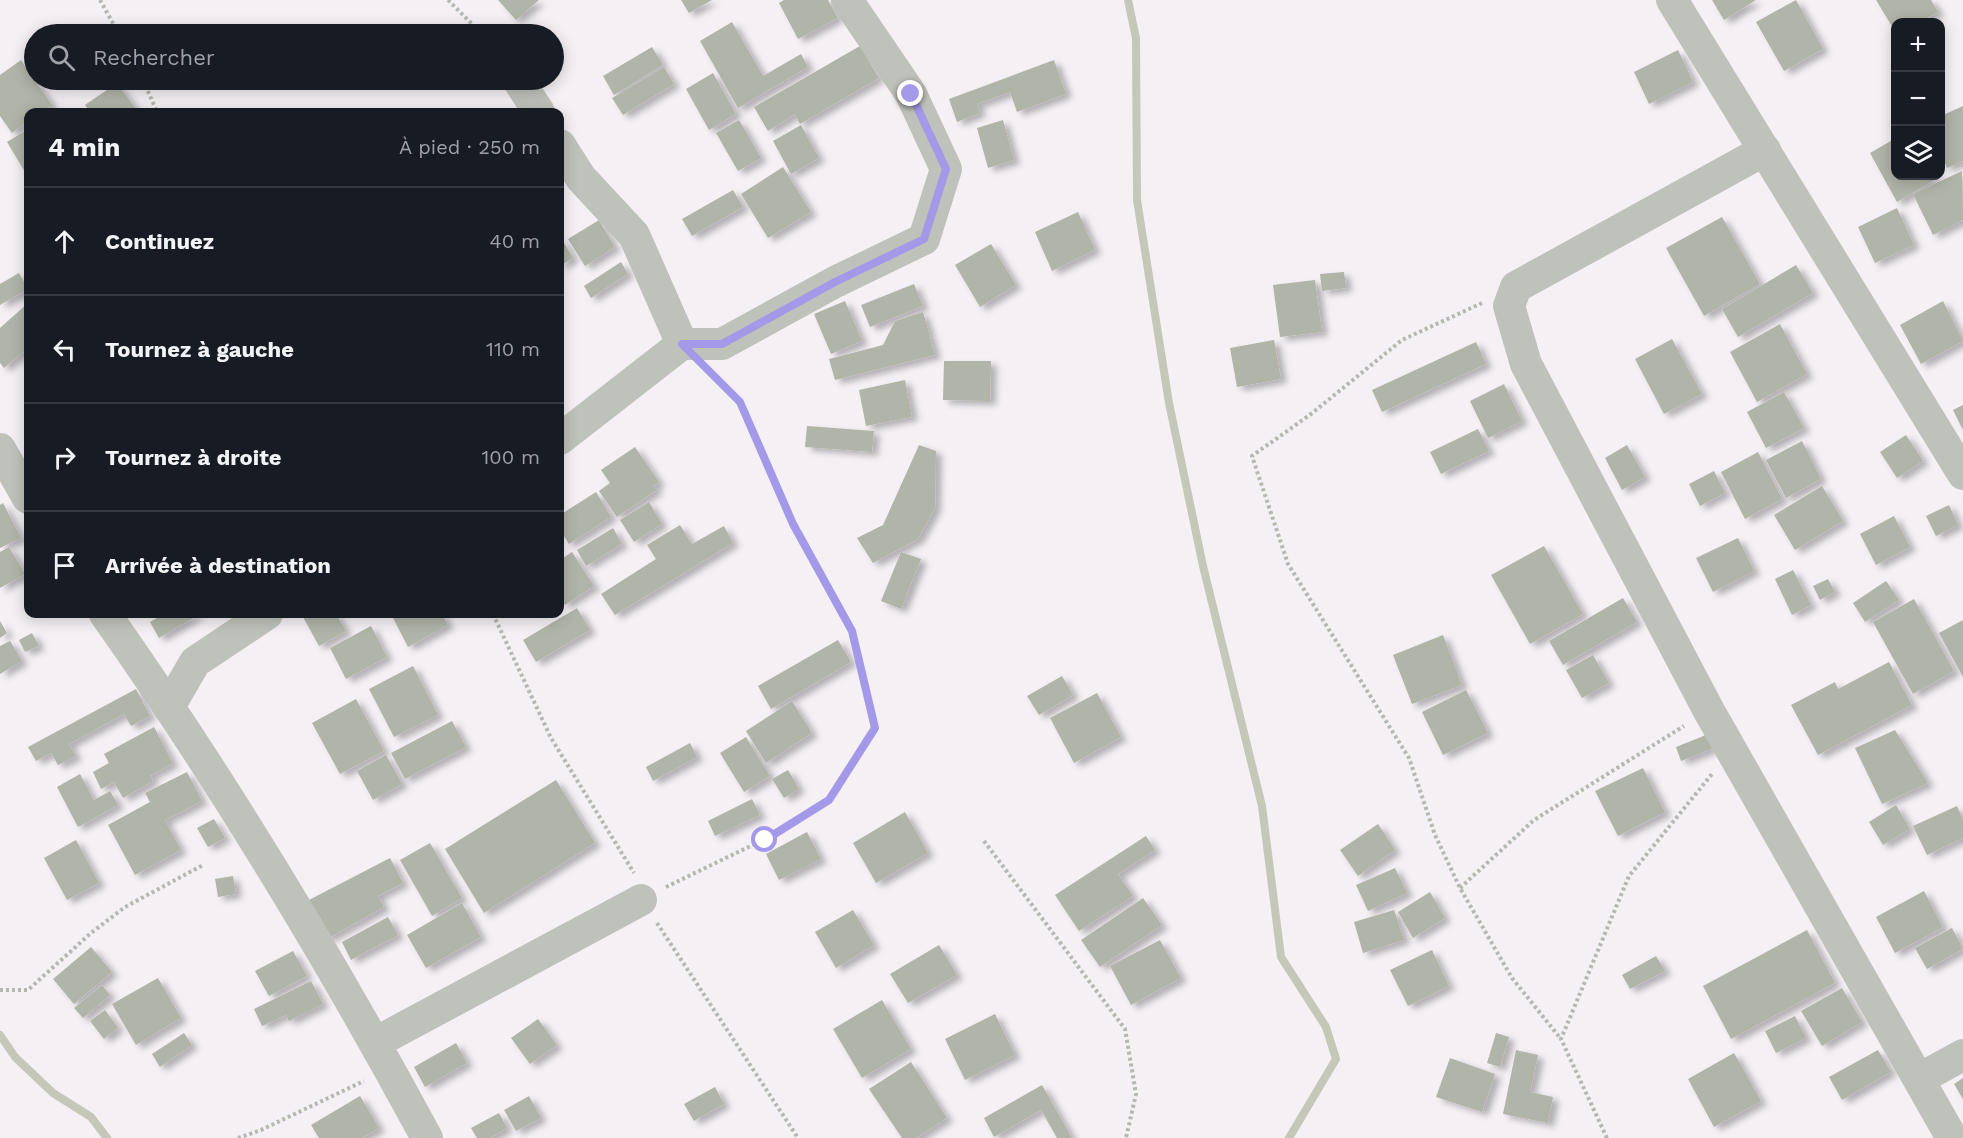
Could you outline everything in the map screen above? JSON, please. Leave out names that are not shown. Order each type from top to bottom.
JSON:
[{"type":"street","points":[[564,436],[682,344],[722,344],[835,282],[924,239],[946,169],[911,94],[848,0]]},
{"type":"street","points":[[1672,0],[1963,474]]},
{"type":"street","points":[[525,90],[536,108]]},
{"type":"street","points":[[1765,150],[1516,287],[1509,306],[1526,364],[1709,711],[1952,1138]]},
{"type":"street","points":[[564,151],[581,178],[634,235],[682,344]]},
{"type":"street","points":[[0,449],[24,491]]},
{"type":"street","points":[[108,618],[243,820],[382,1055],[427,1138]]},
{"type":"street","points":[[169,707],[195,662],[261,618]]},
{"type":"street","points":[[382,1055],[641,900]]},
{"type":"street","points":[[1918,1079],[1963,1055]]},
{"type":"path","points":[[100,0],[113,24]]},
{"type":"path","points":[[448,0],[472,24]]},
{"type":"path","points":[[147,90],[155,108]]},
{"type":"path","points":[[1516,287],[1402,340],[1311,414],[1252,456],[1288,564],[1409,758],[1435,835],[1460,888],[1512,978],[1561,1039],[1607,1138]]},
{"type":"path","points":[[641,900],[765,840],[829,800],[875,728],[852,631],[793,524],[740,402],[682,344]]},
{"type":"path","points":[[1460,888],[1534,820],[1709,711]]},
{"type":"path","points":[[1561,1039],[1629,876],[1731,750]]},
{"type":"path","points":[[984,841],[1125,1029],[1136,1094],[1126,1138]]},
{"type":"path","points":[[0,990],[28,990],[91,933],[125,907],[202,865]]},
{"type":"path","points":[[238,1138],[261,1130],[382,1055]]},
{"type":"building","points":[[498,0],[539,0],[516,20]]},
{"type":"building","points":[[681,0],[712,0],[689,13]]},
{"type":"building","points":[[784,0],[828,0],[838,18],[798,39],[779,3]]},
{"type":"building","points":[[1712,0],[1756,0],[1724,20]]},
{"type":"building","points":[[1796,0],[1823,49],[1784,71],[1756,22]]},
{"type":"building","points":[[1876,0],[1931,0],[1938,12],[1927,18],[1891,18],[1891,25]]},
{"type":"building","points":[[732,22],[763,76],[801,54],[808,67],[738,108],[700,41]]},
{"type":"building","points":[[860,46],[879,78],[800,124],[795,114],[768,131],[754,107]]},
{"type":"building","points":[[652,47],[663,65],[614,95],[603,76]]},
{"type":"building","points":[[1678,50],[1693,82],[1649,104],[1634,72]]},
{"type":"building","points":[[21,60],[24,64],[24,90],[42,90],[52,105],[47,108],[24,108],[24,124],[12,133],[0,116],[0,75]]},
{"type":"building","points":[[1054,60],[1066,94],[1017,112],[1010,92],[977,104],[980,113],[957,122],[949,99]]},
{"type":"building","points":[[664,67],[674,84],[623,115],[612,98]]},
{"type":"building","points":[[713,73],[736,114],[709,130],[686,89]]},
{"type":"building","points":[[107,90],[122,90],[135,108],[87,108],[85,105]]},
{"type":"building","points":[[1963,106],[1963,161],[1947,168],[1945,163],[1945,114]]},
{"type":"building","points":[[739,120],[761,158],[738,171],[716,133]]},
{"type":"building","points":[[1003,120],[1014,160],[988,168],[977,128]]},
{"type":"building","points":[[801,125],[819,158],[791,174],[773,141]]},
{"type":"building","points":[[24,131],[24,170],[7,142]]},
{"type":"building","points":[[1891,141],[1891,180],[1935,180],[1897,202],[1870,153]]},
{"type":"building","points":[[783,167],[811,212],[768,238],[741,194]]},
{"type":"building","points":[[1962,171],[1963,220],[1933,235],[1913,194]]},
{"type":"building","points":[[733,190],[743,207],[692,236],[682,219]]},
{"type":"building","points":[[1897,208],[1914,245],[1875,263],[1858,227]]},
{"type":"building","points":[[1078,212],[1095,250],[1052,271],[1035,232]]},
{"type":"building","points":[[1722,217],[1760,284],[1704,316],[1666,248]]},
{"type":"building","points":[[599,220],[615,247],[585,266],[568,239]]},
{"type":"building","points":[[564,243],[573,258],[564,264]]},
{"type":"building","points":[[991,244],[1016,285],[980,307],[955,265]]},
{"type":"building","points":[[621,262],[628,274],[591,298],[584,286]]},
{"type":"building","points":[[1796,265],[1813,293],[1738,337],[1722,309]]},
{"type":"building","points":[[1344,272],[1346,288],[1322,291],[1320,274]]},
{"type":"building","points":[[19,273],[24,282],[24,291],[0,305],[0,284]]},
{"type":"building","points":[[1315,280],[1322,332],[1280,337],[1273,285]]},
{"type":"building","points":[[914,284],[923,306],[870,327],[861,305]]},
{"type":"building","points":[[845,301],[862,341],[831,354],[814,314]]},
{"type":"building","points":[[1943,301],[1963,341],[1921,364],[1900,325]]},
{"type":"building","points":[[24,307],[24,351],[4,368],[0,363],[0,328]]},
{"type":"building","points":[[923,312],[935,355],[835,380],[829,359],[883,345],[895,321]]},
{"type":"building","points":[[1780,324],[1807,374],[1757,402],[1730,352]]},
{"type":"building","points":[[1672,339],[1702,394],[1664,414],[1635,359]]},
{"type":"building","points":[[1274,340],[1281,379],[1237,387],[1230,348]]},
{"type":"building","points":[[1476,342],[1486,364],[1382,412],[1372,390]]},
{"type":"building","points":[[944,361],[991,361],[990,401],[943,400]]},
{"type":"building","points":[[905,380],[912,417],[866,426],[859,390]]},
{"type":"building","points":[[1504,384],[1522,421],[1488,438],[1470,401]]},
{"type":"building","points":[[1784,392],[1804,428],[1766,448],[1747,412]]},
{"type":"building","points":[[1963,405],[1963,430],[1953,410]]},
{"type":"building","points":[[807,426],[874,431],[872,452],[805,447]]},
{"type":"building","points":[[1478,429],[1489,451],[1441,474],[1430,452]]},
{"type":"building","points":[[1906,435],[1923,461],[1897,478],[1880,452]]},
{"type":"building","points":[[1802,441],[1821,479],[1786,498],[1766,460]]},
{"type":"building","points":[[919,445],[936,451],[935,508],[918,539],[873,563],[857,538],[883,525]]},
{"type":"building","points":[[1627,445],[1645,477],[1622,490],[1605,458]]},
{"type":"building","points":[[635,447],[659,482],[653,486],[657,490],[617,517],[599,491],[610,483],[601,470]]},
{"type":"building","points":[[1758,452],[1782,499],[1745,519],[1721,472]]},
{"type":"building","points":[[1714,471],[1725,493],[1700,506],[1689,484]]},
{"type":"building","points":[[1822,486],[1843,521],[1795,550],[1774,515]]},
{"type":"building","points":[[596,492],[611,517],[569,544],[564,536],[564,512]]},
{"type":"building","points":[[649,502],[662,524],[634,542],[620,520]]},
{"type":"building","points":[[3,503],[21,538],[0,548],[0,505]]},
{"type":"building","points":[[1949,505],[1958,525],[1936,536],[1926,516]]},
{"type":"building","points":[[1894,516],[1910,547],[1876,565],[1860,534]]},
{"type":"building","points":[[680,525],[692,544],[724,526],[733,543],[615,615],[601,594],[656,559],[647,545]]},
{"type":"building","points":[[613,528],[622,544],[586,566],[577,550]]},
{"type":"building","points":[[1738,538],[1754,571],[1713,592],[1696,558]]},
{"type":"building","points":[[1544,546],[1583,614],[1530,644],[1491,575]]},
{"type":"building","points":[[9,547],[24,575],[0,588],[0,552]]},
{"type":"building","points":[[572,552],[594,586],[565,605],[564,603],[564,557]]},
{"type":"building","points":[[901,552],[921,559],[901,609],[881,601]]},
{"type":"building","points":[[1793,570],[1811,605],[1792,615],[1775,579]]},
{"type":"building","points":[[1828,579],[1835,592],[1820,600],[1813,586]]},
{"type":"building","points":[[1886,581],[1899,600],[1865,622],[1853,603]]},
{"type":"building","points":[[1623,598],[1637,622],[1563,665],[1549,641]]},
{"type":"building","points":[[1914,599],[1954,671],[1913,694],[1873,622]]},
{"type":"building","points":[[577,608],[590,630],[536,662],[523,640],[560,618],[564,618],[564,616]]},
{"type":"building","points":[[157,618],[193,618],[159,638],[150,622]]},
{"type":"building","points":[[304,618],[338,618],[346,631],[319,646]]},
{"type":"building","points":[[393,618],[444,618],[448,625],[408,647]]},
{"type":"building","points":[[1963,620],[1963,677],[1939,633]]},
{"type":"building","points":[[0,621],[7,633],[0,638]]},
{"type":"building","points":[[371,626],[387,657],[346,679],[330,648]]},
{"type":"building","points":[[32,633],[39,646],[25,652],[19,640]]},
{"type":"building","points":[[1443,635],[1462,685],[1412,704],[1393,655]]},
{"type":"building","points":[[838,640],[851,662],[771,709],[758,686]]},
{"type":"building","points":[[10,641],[22,661],[0,674],[0,646]]},
{"type":"building","points":[[1593,655],[1609,683],[1582,698],[1566,670]]},
{"type":"building","points":[[1889,662],[1912,705],[1818,755],[1791,705],[1835,682],[1838,689]]},
{"type":"building","points":[[413,666],[438,715],[394,737],[369,689]]},
{"type":"building","points":[[1062,676],[1073,695],[1039,715],[1027,696]]},
{"type":"building","points":[[136,689],[150,716],[131,726],[124,714],[69,744],[76,756],[58,765],[51,753],[36,761],[28,747]]},
{"type":"building","points":[[1466,690],[1488,733],[1443,755],[1422,712]]},
{"type":"building","points":[[1097,693],[1121,737],[1074,763],[1050,718]]},
{"type":"building","points":[[356,699],[384,751],[340,774],[312,723]]},
{"type":"building","points":[[792,701],[812,733],[766,763],[746,731]]},
{"type":"building","points":[[452,721],[466,747],[405,779],[391,753]]},
{"type":"building","points":[[154,727],[173,763],[150,776],[153,781],[123,798],[114,782],[101,789],[93,772],[109,763],[104,754]]},
{"type":"building","points":[[1895,730],[1928,783],[1882,804],[1855,748]]},
{"type":"building","points":[[1706,735],[1712,749],[1681,761],[1676,747]]},
{"type":"building","points":[[746,737],[770,776],[744,792],[720,753]]},
{"type":"building","points":[[690,743],[697,757],[653,781],[646,767]]},
{"type":"building","points":[[386,755],[402,784],[373,800],[357,771]]},
{"type":"building","points":[[1643,768],[1665,812],[1618,836],[1595,791]]},
{"type":"building","points":[[788,770],[799,789],[784,798],[772,779]]},
{"type":"building","points":[[187,772],[202,801],[165,820],[181,850],[135,875],[108,825],[150,802],[145,793]]},
{"type":"building","points":[[80,774],[94,800],[110,791],[118,805],[78,827],[57,787]]},
{"type":"building","points":[[556,780],[595,843],[484,913],[445,849]]},
{"type":"building","points":[[752,799],[760,815],[715,836],[708,821]]},
{"type":"building","points":[[1896,805],[1910,829],[1883,845],[1869,822]]},
{"type":"building","points":[[1957,806],[1963,820],[1963,838],[1927,855],[1913,826]]},
{"type":"building","points":[[905,812],[928,853],[876,883],[853,843]]},
{"type":"building","points":[[214,819],[225,838],[208,847],[197,828]]},
{"type":"building","points":[[1378,824],[1395,850],[1358,876],[1340,850]]},
{"type":"building","points":[[807,832],[821,859],[779,880],[766,854]]},
{"type":"building","points":[[1146,836],[1155,850],[1118,874],[1133,896],[1079,931],[1055,895]]},
{"type":"building","points":[[76,840],[99,883],[67,900],[44,858]]},
{"type":"building","points":[[430,843],[462,898],[432,916],[400,860]]},
{"type":"building","points":[[390,858],[403,883],[378,896],[384,907],[327,939],[307,901]]},
{"type":"building","points":[[1395,868],[1407,893],[1368,911],[1356,885]]},
{"type":"building","points":[[233,876],[236,894],[218,897],[215,879]]},
{"type":"building","points":[[1924,891],[1943,927],[1895,953],[1876,917]]},
{"type":"building","points":[[1430,892],[1445,918],[1413,938],[1398,912]]},
{"type":"building","points":[[1143,898],[1162,925],[1100,967],[1081,940]]},
{"type":"building","points":[[462,903],[481,937],[426,968],[407,935]]},
{"type":"building","points":[[853,910],[874,945],[836,968],[815,932]]},
{"type":"building","points":[[1394,910],[1404,940],[1363,953],[1354,922]]},
{"type":"building","points":[[388,917],[398,935],[351,960],[342,942]]},
{"type":"building","points":[[1952,928],[1963,949],[1927,969],[1915,948]]},
{"type":"building","points":[[1807,930],[1835,983],[1731,1039],[1703,986]]},
{"type":"building","points":[[1160,940],[1181,978],[1131,1005],[1110,966]]},
{"type":"building","points":[[939,945],[957,975],[908,1003],[890,974]]},
{"type":"building","points":[[91,947],[112,972],[74,1004],[53,979]]},
{"type":"building","points":[[1432,950],[1449,986],[1408,1006],[1390,970]]},
{"type":"building","points":[[293,951],[307,976],[269,996],[255,971]]},
{"type":"building","points":[[1656,956],[1665,971],[1630,989],[1622,975]]},
{"type":"building","points":[[158,978],[181,1018],[136,1045],[112,1004]]},
{"type":"building","points":[[311,981],[323,1004],[289,1021],[286,1015],[262,1026],[254,1009]]},
{"type":"building","points":[[102,985],[110,995],[83,1018],[74,1008]]},
{"type":"building","points":[[1842,988],[1862,1022],[1822,1046],[1801,1011]]},
{"type":"building","points":[[882,1000],[911,1049],[862,1078],[833,1029]]},
{"type":"building","points":[[105,1010],[118,1028],[104,1039],[90,1021]]},
{"type":"building","points":[[995,1014],[1015,1055],[965,1080],[945,1039]]},
{"type":"building","points":[[1795,1016],[1806,1038],[1776,1053],[1765,1031]]},
{"type":"building","points":[[538,1019],[557,1045],[530,1064],[511,1038]]},
{"type":"building","points":[[184,1033],[192,1045],[160,1067],[152,1054]]},
{"type":"building","points":[[1496,1033],[1509,1037],[1500,1067],[1487,1063]]},
{"type":"building","points":[[456,1043],[467,1063],[425,1087],[414,1067]]},
{"type":"building","points":[[1516,1050],[1538,1055],[1530,1092],[1553,1097],[1548,1123],[1503,1114]]},
{"type":"building","points":[[1878,1050],[1891,1072],[1842,1100],[1829,1077]]},
{"type":"building","points":[[1734,1053],[1761,1101],[1714,1127],[1688,1079]]},
{"type":"building","points":[[1450,1058],[1495,1074],[1482,1112],[1436,1097]]},
{"type":"building","points":[[911,1062],[947,1118],[916,1138],[902,1138],[869,1089]]},
{"type":"building","points":[[1963,1078],[1963,1099],[1954,1084]]},
{"type":"building","points":[[1042,1085],[1072,1138],[1057,1138],[1041,1110],[994,1137],[984,1118]]},
{"type":"building","points":[[715,1087],[724,1104],[694,1121],[684,1104]]},
{"type":"building","points":[[360,1096],[379,1128],[362,1138],[319,1138],[311,1125]]},
{"type":"building","points":[[529,1096],[541,1118],[516,1131],[504,1110]]},
{"type":"building","points":[[499,1113],[507,1128],[490,1138],[477,1138],[471,1128]]},
{"type":"waterway","points":[[1128,0],[1136,38],[1137,200],[1169,403],[1203,566],[1262,806],[1281,957],[1326,1027],[1336,1059],[1289,1138]]},
{"type":"waterway","points":[[0,1035],[15,1057],[53,1093],[91,1117],[107,1138]]},
{"type":"route","points":[[765,840],[829,800],[875,728],[852,631],[793,524],[740,402],[682,344],[722,344],[835,282],[924,239],[946,169],[911,94]]}]
